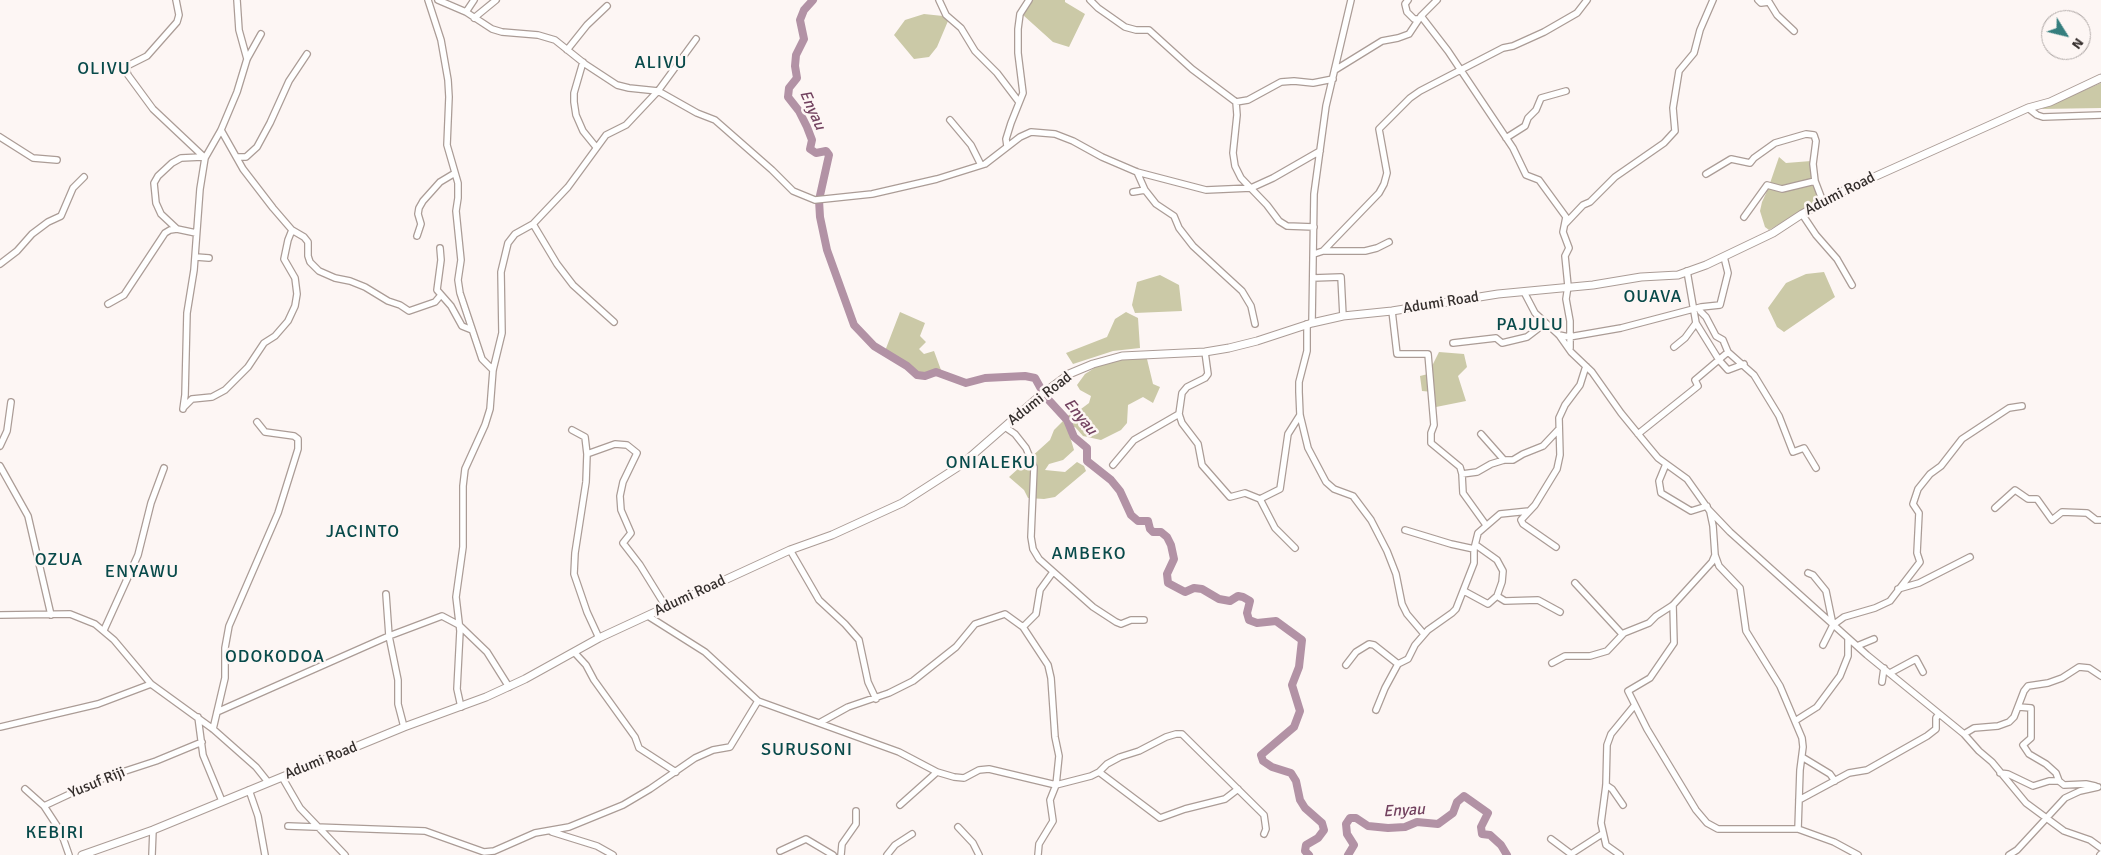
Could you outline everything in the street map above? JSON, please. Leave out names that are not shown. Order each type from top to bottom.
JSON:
[{"type":"main road","name":"Adumi Road","points":[[82,855],[153,830],[404,727],[461,707],[509,687],[599,638],[790,550],[870,518],[925,490],[961,465],[1069,374],[1110,359],[1205,352],[1256,342],[1310,324],[1343,316],[1392,311],[1498,294],[1593,285],[1641,277],[1678,274],[1724,257],[1773,233],[1823,202],[1924,153],[2028,108],[2050,102],[2101,78]]},
{"type":"street","points":[[176,0],[179,15],[177,22],[147,56],[125,67],[128,75],[154,108],[204,158]]},
{"type":"street","points":[[237,0],[239,30],[247,59]]},
{"type":"street","points":[[428,0],[441,40],[449,97],[447,145],[455,173],[458,198],[456,211],[461,260],[458,280],[460,292],[482,359],[493,370]]},
{"type":"street","points":[[438,0],[466,12],[492,29],[548,38],[617,85],[658,91],[721,124],[793,191],[819,200],[872,194],[937,179],[981,165],[993,160],[1007,146],[1025,134],[1047,132],[1073,141],[1102,157],[1137,172],[1206,190],[1251,188],[1273,178],[1320,151]]},
{"type":"street","points":[[466,12],[474,0]]},
{"type":"street","points":[[474,18],[496,0]]},
{"type":"street","points":[[939,0],[946,15],[961,28],[975,51],[996,72],[1019,102]]},
{"type":"street","points":[[1007,146],[1006,139],[1024,90],[1018,53],[1018,29],[1020,14],[1030,0]]},
{"type":"street","points":[[1090,0],[1125,27],[1136,30],[1149,30],[1192,69],[1236,102],[1248,100],[1281,82],[1313,83],[1333,79]]},
{"type":"street","points":[[1351,0],[1326,106],[1314,194],[1313,278],[1307,351],[1299,382],[1300,415],[1308,448],[1324,479],[1331,487],[1353,496],[1371,520],[1388,551],[1396,574],[1402,604],[1407,614],[1424,634]]},
{"type":"street","points":[[1408,0],[1405,4],[1407,12],[1414,19],[1419,19],[1437,0]]},
{"type":"street","points":[[1323,251],[1379,193],[1384,184],[1386,164],[1379,129],[1420,91],[1462,71],[1503,48],[1513,46],[1573,16],[1587,0]]},
{"type":"street","points":[[1565,224],[1615,177],[1664,143],[1675,131],[1673,108],[1679,71],[1694,52],[1700,30],[1713,0]]},
{"type":"street","points":[[1758,0],[1761,3],[1769,2],[1777,15],[1794,31]]},
{"type":"street","points":[[567,50],[591,21],[607,6]]},
{"type":"street","points":[[1335,70],[1382,41],[1409,34],[1421,16]]},
{"type":"street","points":[[1421,16],[1462,71],[1506,138],[1526,175],[1539,180],[1566,217],[1563,232],[1569,248],[1565,256],[1568,286],[1566,299],[1570,321],[1569,337],[1571,352]]},
{"type":"street","points":[[261,34],[247,59],[221,130],[204,158],[196,233],[196,256],[187,313],[183,409],[188,401],[192,399],[212,397],[225,390],[248,367],[264,343],[275,336],[288,321],[295,306],[297,294],[295,278],[284,259],[292,230]]},
{"type":"street","points":[[461,707],[457,689],[459,624],[456,597],[463,548],[463,486],[465,469],[488,417],[493,370],[502,333],[501,280],[504,257],[510,239],[533,224],[568,187],[606,135],[626,125],[658,91],[696,39]]},
{"type":"street","points":[[237,157],[246,157],[257,147],[289,81],[307,54]]},
{"type":"street","points":[[583,62],[574,93],[574,102],[576,114],[583,131],[596,147]]},
{"type":"street","points":[[1506,138],[1525,126],[1528,118],[1536,110],[1541,98],[1566,91]]},
{"type":"street","points":[[1236,102],[1237,115],[1233,153],[1234,166],[1241,178],[1279,221],[1286,226],[1314,227]]},
{"type":"street","points":[[2028,108],[2037,115],[2044,117],[2101,115]]},
{"type":"street","points":[[950,120],[971,145],[981,165]]},
{"type":"street","points":[[221,130],[243,169],[272,208],[292,230],[304,237],[308,242],[310,262],[319,271],[365,287],[392,304],[412,311],[434,302],[441,295]]},
{"type":"street","points":[[1706,174],[1731,159],[1750,163],[1775,143],[1806,134],[1814,136],[1816,141],[1813,164],[1815,181],[1823,202]]},
{"type":"street","points":[[0,138],[33,158],[57,160]]},
{"type":"street","points":[[177,229],[161,214],[156,203],[154,183],[158,176],[181,158],[204,158]]},
{"type":"street","points":[[1137,172],[1145,190],[1156,204],[1174,216],[1179,228],[1193,246],[1242,291],[1251,306],[1255,324]]},
{"type":"street","points":[[417,236],[421,224],[418,214],[423,201],[440,182],[455,173]]},
{"type":"street","points":[[0,264],[18,251],[32,234],[48,222],[61,216],[72,188],[84,177]]},
{"type":"street","points":[[1744,217],[1767,185],[1782,189],[1815,181]]},
{"type":"street","points":[[1133,192],[1145,190]]},
{"type":"street","points":[[1802,214],[1836,259],[1852,285]]},
{"type":"street","points":[[533,224],[557,264],[573,285],[614,322]]},
{"type":"street","points":[[108,304],[117,300],[128,290],[165,233],[177,229],[196,233]]},
{"type":"street","points":[[1314,254],[1323,251],[1365,251],[1389,242]]},
{"type":"street","points":[[440,248],[440,269],[436,286],[451,306],[462,326],[472,330]]},
{"type":"street","points":[[196,256],[209,258]]},
{"type":"street","points":[[1559,336],[1569,337],[1621,328],[1692,309],[1720,305],[1728,273],[1724,257]]},
{"type":"street","points":[[1687,271],[1692,309],[1696,323],[1719,360],[1728,370],[1744,364]]},
{"type":"street","points":[[1313,278],[1341,278],[1343,316]]},
{"type":"street","points":[[1524,292],[1534,313],[1559,336],[1571,352],[1592,372],[1658,458],[1687,479],[1708,508],[1730,532],[1848,639],[1964,734],[2000,772],[2017,795],[2064,831],[2090,840],[2101,848]]},
{"type":"street","points":[[1701,308],[1700,311],[1706,317],[1716,336],[1723,340],[1728,352],[1744,364],[1754,375],[1779,416],[1793,452],[1804,448],[1816,468]]},
{"type":"street","points":[[1392,311],[1397,354],[1428,354],[1434,424],[1431,433],[1431,443],[1458,464],[1462,474],[1463,493],[1486,525]]},
{"type":"street","points":[[1674,347],[1685,338],[1696,323]]},
{"type":"street","points":[[1453,343],[1496,338],[1502,343],[1527,336],[1544,324]]},
{"type":"street","points":[[1205,352],[1208,374],[1205,378],[1184,390],[1179,414],[1183,426],[1198,444],[1202,465],[1230,497],[1245,493],[1260,499],[1275,528],[1295,548]]},
{"type":"street","points":[[1638,434],[1698,386],[1695,380],[1728,352]]},
{"type":"street","points":[[1556,547],[1521,523],[1535,505],[1557,468],[1560,455],[1559,429],[1561,413],[1580,385],[1586,366]]},
{"type":"street","points":[[0,446],[7,431],[11,402]]},
{"type":"street","points":[[1823,646],[1833,624],[1844,617],[1875,608],[1890,601],[1920,562],[1917,553],[1919,513],[1913,504],[1918,489],[1930,474],[1941,466],[1962,438],[2009,408],[2022,406]]},
{"type":"street","points":[[1114,465],[1134,440],[1179,414]]},
{"type":"street","points":[[1260,499],[1280,489],[1288,434],[1300,415]]},
{"type":"street","points":[[213,729],[225,678],[225,648],[229,626],[278,514],[298,449],[298,439],[294,436],[265,432],[256,422]]},
{"type":"street","points":[[1005,427],[1015,434],[1026,448],[1034,467],[1035,484],[1031,510],[1032,544],[1039,559],[1093,607],[1118,624],[1131,620],[1144,620]]},
{"type":"street","points":[[1462,474],[1477,472],[1488,465],[1504,460],[1513,460],[1522,454],[1543,446],[1559,429]]},
{"type":"street","points":[[572,430],[586,439],[587,454],[586,482],[574,570],[587,612],[599,638]]},
{"type":"street","points":[[1481,434],[1504,460]]},
{"type":"street","points":[[587,454],[615,444],[622,444],[632,448],[636,453],[626,474],[620,496],[621,510],[631,533],[623,543],[640,565],[666,607]]},
{"type":"street","points":[[1666,464],[1659,481],[1661,493],[1691,511],[1708,508]]},
{"type":"street","points":[[0,466],[28,516],[51,614]]},
{"type":"street","points":[[104,630],[138,555],[150,503],[164,468]]},
{"type":"street","points":[[1995,508],[2015,490],[2028,499],[2037,499],[2052,520],[2062,512],[2087,513],[2096,520],[2101,520]]},
{"type":"street","points":[[1708,508],[1713,526],[1715,555],[1720,566],[1740,588],[1746,631],[1780,686],[1802,738],[1798,829]]},
{"type":"street","points":[[1376,710],[1398,664],[1408,659],[1415,645],[1424,634],[1452,613],[1464,591],[1474,564],[1478,533],[1500,514],[1529,511]]},
{"type":"street","points":[[1405,530],[1451,544],[1475,547],[1493,556],[1502,568],[1502,582],[1497,596],[1486,604],[1464,591]]},
{"type":"street","points":[[790,550],[819,600],[859,640],[868,682],[876,698]]},
{"type":"street","points":[[1552,663],[1565,656],[1590,656],[1607,651],[1622,634],[1647,625],[1656,616],[1673,605],[1712,562],[1715,555]]},
{"type":"street","points":[[1898,589],[1919,583],[1970,557]]},
{"type":"street","points":[[1023,627],[1036,614],[1040,590],[1053,572]]},
{"type":"street","points":[[1808,573],[1826,591],[1833,624]]},
{"type":"street","points":[[1576,583],[1622,634]]},
{"type":"street","points":[[386,594],[389,636],[398,680],[398,704],[404,727]]},
{"type":"street","points":[[1497,596],[1504,602],[1538,600],[1560,612]]},
{"type":"street","points":[[1673,605],[1674,643],[1650,678],[1628,692],[1634,706],[1696,810],[1707,823],[1718,829],[1798,829],[1834,842],[1858,855]]},
{"type":"street","points":[[0,615],[70,614],[87,620],[104,630],[151,684],[213,729],[256,767],[268,782]]},
{"type":"street","points":[[821,722],[848,707],[899,689],[926,672],[956,647],[975,624],[1004,614],[1023,627],[1048,665],[1051,678],[1055,736],[1059,756],[1056,785],[1050,800],[1053,822],[1039,844],[1037,854]]},
{"type":"street","points":[[217,712],[389,636],[442,616],[459,624],[494,661],[509,687]]},
{"type":"street","points":[[648,616],[705,652],[758,701],[801,718],[821,722],[900,752],[937,772],[964,778],[979,770],[989,769],[1056,785],[1073,782],[1099,772],[1107,764],[1120,757],[1139,751],[1166,737],[1182,734],[1264,815],[1266,829],[1264,834]]},
{"type":"street","points":[[1795,721],[1817,708],[1840,676],[1848,656],[1848,639]]},
{"type":"street","points":[[1857,646],[1874,639]]},
{"type":"street","points":[[1346,665],[1356,652],[1369,644],[1398,664]]},
{"type":"street","points":[[574,652],[586,665],[594,680],[635,736],[639,748],[676,772]]},
{"type":"street","points":[[1890,673],[1916,660],[1923,672]]},
{"type":"street","points":[[1964,734],[1974,728],[1998,726],[2009,722],[2014,718],[2028,686],[2048,683],[2062,678],[2079,667],[2089,668],[2101,676]]},
{"type":"street","points":[[1882,682],[1884,668]]},
{"type":"street","points":[[0,726],[98,704],[151,684]]},
{"type":"street","points":[[288,826],[425,830],[484,852],[501,850],[535,833],[569,827],[624,805],[695,758],[713,750],[730,747],[758,701]]},
{"type":"street","points":[[1617,855],[1606,845],[1602,834],[1602,812],[1606,785],[1606,750],[1609,738],[1634,706]]},
{"type":"street","points":[[2019,707],[2031,708],[2031,738],[2023,745],[2029,754],[2046,764],[2056,773],[2059,782]]},
{"type":"street","points":[[1799,800],[1849,772],[1867,770],[1927,736],[1936,728],[1936,718],[1939,714]]},
{"type":"street","points":[[198,717],[208,771],[222,801]]},
{"type":"street","name":"Yusuf Riji","points":[[44,806],[104,778],[156,761],[202,742]]},
{"type":"street","points":[[1802,757],[1830,774],[1835,781]]},
{"type":"street","points":[[900,805],[937,772]]},
{"type":"street","points":[[1099,772],[1160,818],[1185,809],[1225,799],[1238,789]]},
{"type":"street","points":[[2000,772],[2033,786],[2049,781],[2059,782],[2064,785],[2086,784],[2100,787]]},
{"type":"street","points":[[282,777],[300,808],[315,826],[345,855]]},
{"type":"street","points":[[1606,785],[1623,805]]},
{"type":"street","points":[[2009,855],[2017,850],[2065,798],[2080,791],[2100,787]]},
{"type":"street","points":[[25,789],[44,806],[61,832],[69,855]]},
{"type":"street","points":[[249,790],[258,816],[265,855]]},
{"type":"street","points":[[841,855],[842,844],[856,822],[856,812]]},
{"type":"street","points":[[958,827],[973,843],[979,855]]},
{"type":"street","points":[[152,855],[153,830]]},
{"type":"street","points":[[547,830],[597,846],[613,855]]},
{"type":"street","points":[[887,855],[895,845],[912,834]]},
{"type":"street","points":[[1551,839],[1571,854],[1602,834]]},
{"type":"street","points":[[780,850],[805,839],[832,855]]},
{"type":"shaded area","points":[[1033,0],[1065,0],[1065,2],[1085,14],[1069,47],[1053,42],[1023,15]]},
{"type":"shaded area","points":[[924,14],[943,16],[948,21],[937,47],[929,57],[914,59],[894,35],[905,20]]},
{"type":"shaded area","points":[[2101,83],[2101,108],[2041,109]]},
{"type":"shaded area","points":[[1779,157],[1786,163],[1811,161],[1819,201],[1769,230],[1765,227],[1760,211]]},
{"type":"shaded area","points":[[1824,272],[1835,297],[1784,332],[1777,327],[1768,308],[1786,283],[1806,274]]},
{"type":"shaded area","points":[[1160,275],[1179,285],[1182,311],[1135,313],[1132,305],[1137,282]]},
{"type":"shaded area","points":[[900,312],[925,323],[920,336],[926,342],[919,349],[924,354],[934,351],[941,370],[926,373],[917,372],[908,364],[885,351]]},
{"type":"shaded area","points":[[1126,312],[1138,318],[1140,348],[1113,351],[1073,364],[1066,353],[1107,337],[1115,319]]},
{"type":"shaded area","points":[[1439,352],[1464,354],[1467,367],[1458,376],[1466,401],[1436,407],[1433,392],[1422,391],[1420,376],[1428,374]]},
{"type":"shaded area","points":[[1141,357],[1147,359],[1153,384],[1160,387],[1153,403],[1143,397],[1128,405],[1127,423],[1121,430],[1101,440],[1083,436],[1075,427],[1068,430],[1074,450],[1063,460],[1049,464],[1045,470],[1065,472],[1077,462],[1084,466],[1086,471],[1055,497],[1044,499],[1028,498],[1024,490],[1009,477],[1050,440],[1054,430],[1072,412],[1081,409],[1089,403],[1091,396],[1080,390],[1077,385],[1085,374],[1107,360]]},
{"type":"waterway","name":"Enyau","points":[[813,0],[804,10],[800,20],[804,39],[796,55],[797,78],[789,88],[788,97],[799,111],[807,127],[812,140],[810,149],[816,153],[826,151],[829,155],[819,200],[820,217],[827,250],[854,325],[874,346],[907,366],[917,375],[925,376],[936,372],[966,383],[985,378],[1025,376],[1035,378],[1045,396],[1067,420],[1074,437],[1087,448],[1087,461],[1111,480],[1120,491],[1131,515],[1138,521],[1148,521],[1153,532],[1161,532],[1167,537],[1174,559],[1167,574],[1168,583],[1185,592],[1194,588],[1202,589],[1219,599],[1230,601],[1238,596],[1243,597],[1250,601],[1247,613],[1249,620],[1257,623],[1276,621],[1302,640],[1299,667],[1292,685],[1300,711],[1294,727],[1261,755],[1263,761],[1272,767],[1291,773],[1296,781],[1300,800],[1305,808],[1322,823],[1324,830],[1318,838],[1306,845],[1305,851],[1309,855]]},
{"type":"waterway","name":"Enyau","points":[[1348,855],[1354,845],[1347,834],[1346,824],[1350,818],[1356,818],[1368,826],[1388,828],[1405,827],[1417,822],[1438,824],[1453,813],[1457,802],[1464,796],[1488,813],[1481,827],[1482,834],[1490,835],[1501,845],[1507,855]]},
{"type":"district","name":"ALIVU","points":[[661,63]]},
{"type":"district","name":"OLIVU","points":[[104,69]]},
{"type":"district","name":"OUAVA","points":[[1653,297]]},
{"type":"district","name":"PAJULU","points":[[1530,325]]},
{"type":"district","name":"ONIALEKU","points":[[991,463]]},
{"type":"district","name":"JACINTO","points":[[363,532]]},
{"type":"district","name":"AMBEKO","points":[[1089,554]]},
{"type":"district","name":"OZUA","points":[[59,560]]},
{"type":"district","name":"ENYAWU","points":[[142,572]]},
{"type":"district","name":"ODOKODOA","points":[[275,657]]},
{"type":"district","name":"SURUSONI","points":[[807,750]]},
{"type":"district","name":"KEBIRI","points":[[55,833]]}]
